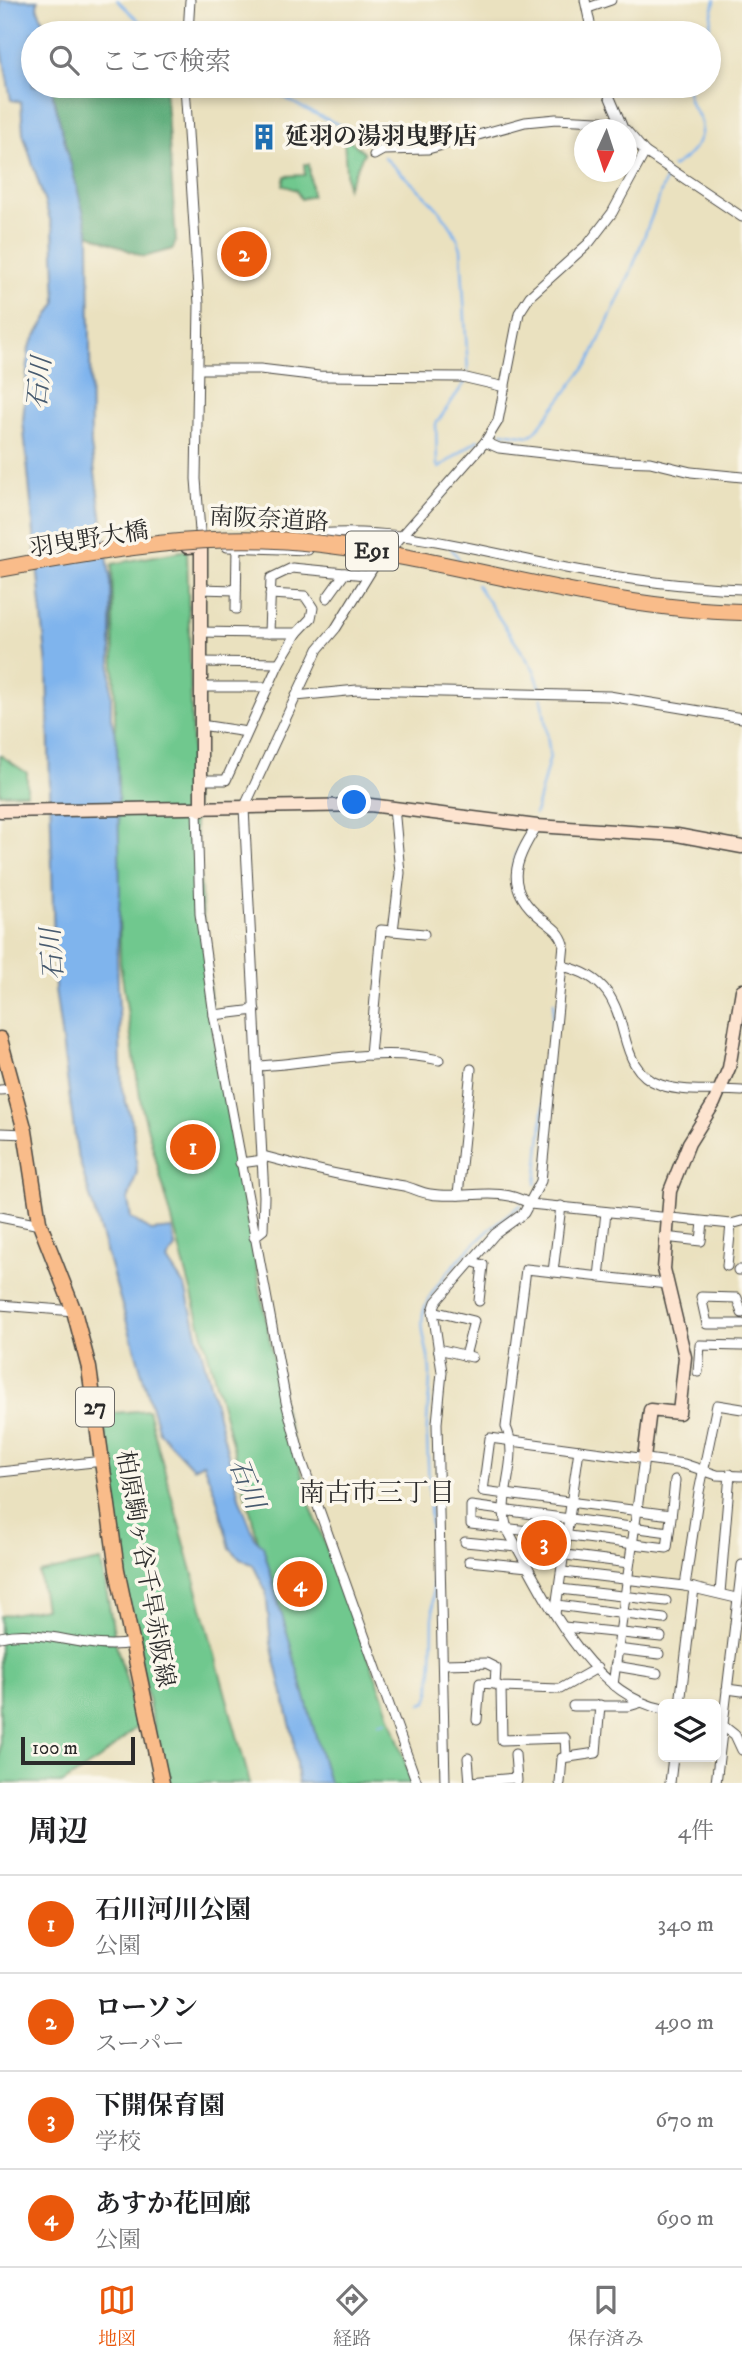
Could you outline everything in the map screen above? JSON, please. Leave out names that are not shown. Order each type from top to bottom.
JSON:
[{"type":"highway","name":"南阪奈道路","points":[[0,564],[142,539],[190,534],[259,535],[387,548],[570,585],[742,612]]},
{"type":"highway","name":"南阪奈道路","points":[[0,569],[145,544],[190,539],[260,539],[320,543],[386,553],[635,602],[742,612]]},
{"type":"main road","name":"柏原駒ヶ谷千早赤阪線","points":[[0,1039],[7,1090],[26,1134],[39,1222],[74,1311],[89,1368],[117,1570],[162,1783]]},
{"type":"street","points":[[189,21],[190,0]]},
{"type":"street","points":[[586,4],[611,0]]},
{"type":"street","points":[[186,98],[199,303],[200,369],[196,479],[201,546],[199,632],[202,780],[196,810],[200,914],[214,1016],[240,1163],[278,1366],[301,1459],[417,1783]]},
{"type":"street","points":[[611,98],[620,119]]},
{"type":"street","points":[[374,155],[383,150],[428,149],[525,122],[556,119],[574,121]]},
{"type":"street","points":[[637,142],[645,152],[742,217]]},
{"type":"street","points":[[254,1237],[263,1230],[263,1158],[244,808],[318,649],[336,628],[366,575],[485,442],[498,421],[519,313],[530,296],[589,243],[612,213],[645,152]]},
{"type":"street","points":[[200,369],[260,369],[319,376],[462,377],[505,387]]},
{"type":"street","points":[[485,442],[499,448],[615,461],[650,461],[691,472],[742,477]]},
{"type":"street","points":[[201,546],[338,530],[403,534],[625,578],[742,589]]},
{"type":"street","points":[[201,546],[339,551],[647,609],[742,612]]},
{"type":"street","name":"羽曳野大橋","points":[[0,575],[119,554],[201,546]]},
{"type":"street","points":[[236,609],[237,547]]},
{"type":"street","points":[[269,633],[271,578],[285,569],[366,575]]},
{"type":"street","points":[[327,598],[345,573]]},
{"type":"street","points":[[200,589],[236,590]]},
{"type":"street","points":[[202,780],[226,780],[279,663],[311,618],[313,608],[305,596],[271,594]]},
{"type":"street","points":[[199,632],[298,633]]},
{"type":"street","points":[[200,662],[279,663]]},
{"type":"street","points":[[201,687],[267,687]]},
{"type":"street","points":[[296,696],[357,690],[609,696],[742,718]]},
{"type":"street","points":[[201,725],[247,732]]},
{"type":"street","points":[[393,931],[400,873],[394,807]]},
{"type":"street","points":[[0,811],[394,807],[537,826],[640,831],[742,847]]},
{"type":"street","points":[[445,1783],[437,1423],[442,1372],[433,1311],[436,1302],[495,1234],[524,1213],[541,1181],[562,966],[562,937],[528,904],[515,873],[516,862],[537,826]]},
{"type":"street","points":[[370,1055],[381,930],[424,934]]},
{"type":"street","points":[[562,966],[584,972],[610,995],[622,1020],[629,1056],[655,1082],[670,1087],[742,1091]]},
{"type":"street","points":[[613,1685],[650,1410],[679,1413],[685,1357],[667,1284],[664,1237],[670,1191],[678,1169],[721,1089],[729,1068],[742,990]]},
{"type":"street","points":[[214,1016],[255,1010]]},
{"type":"street","points":[[258,1066],[370,1055],[416,1055],[439,1060]]},
{"type":"street","points":[[458,1195],[471,1069]]},
{"type":"street","points":[[0,1133],[26,1134]]},
{"type":"street","points":[[240,1163],[263,1158],[390,1186],[404,1186],[430,1194],[490,1193],[520,1198],[530,1203],[666,1219],[731,1224],[742,1221]]},
{"type":"street","points":[[553,1272],[561,1206]]},
{"type":"street","points":[[599,1277],[606,1212]]},
{"type":"street","points":[[0,1217],[36,1224],[39,1222]]},
{"type":"street","points":[[664,1237],[701,1241],[703,1222]]},
{"type":"street","points":[[727,1266],[731,1224]]},
{"type":"street","points":[[471,1261],[483,1265],[479,1301]]},
{"type":"street","points":[[658,1708],[639,1703],[613,1685],[564,1627],[556,1609],[507,1529],[503,1512],[513,1442],[506,1427],[526,1269],[667,1284]]},
{"type":"street","points":[[742,1313],[737,1298],[701,1297],[707,1324],[742,1324]]},
{"type":"street","points":[[0,1305],[74,1311]]},
{"type":"street","points":[[433,1311],[474,1321],[469,1356],[438,1349]]},
{"type":"street","points":[[698,1372],[700,1345],[742,1346]]},
{"type":"street","points":[[680,1699],[704,1470],[716,1405],[742,1409]]},
{"type":"street","points":[[671,1515],[483,1491],[490,1438],[684,1464],[742,1476]]},
{"type":"street","points":[[556,1609],[566,1555],[579,1450]]},
{"type":"street","points":[[0,1472],[103,1461]]},
{"type":"street","points":[[720,1593],[730,1474]]},
{"type":"street","points":[[669,1532],[471,1506],[471,1524],[667,1548],[669,1532],[671,1515],[675,1480]]},
{"type":"street","points":[[465,1542],[517,1547]]},
{"type":"street","points":[[484,1563],[485,1544]]},
{"type":"street","points":[[566,1555],[629,1563]]},
{"type":"street","points":[[469,1561],[528,1567]]},
{"type":"street","points":[[721,1713],[727,1689],[742,1564]]},
{"type":"street","points":[[563,1572],[690,1587],[736,1598]]},
{"type":"street","points":[[560,1589],[666,1601]]},
{"type":"street","points":[[556,1609],[664,1619]]},
{"type":"street","points":[[564,1627],[662,1637]]},
{"type":"street","points":[[0,1637],[48,1634],[110,1648],[132,1643]]},
{"type":"street","points":[[618,1649],[659,1654]]},
{"type":"street","points":[[443,1664],[494,1665],[502,1740],[565,1738],[566,1755],[559,1765],[560,1783]]},
{"type":"street","points":[[615,1666],[657,1672]]},
{"type":"street","points":[[477,1720],[480,1683],[560,1689],[597,1668]]},
{"type":"street","points":[[727,1689],[742,1691]]},
{"type":"street","points":[[573,1706],[629,1706],[639,1703]]},
{"type":"street","points":[[566,1755],[596,1753],[600,1705]]},
{"type":"street","points":[[721,1723],[740,1741],[742,1750]]},
{"type":"street","points":[[468,1758],[470,1783],[517,1781],[515,1754]]},
{"type":"street","points":[[670,1783],[672,1762]]},
{"type":"street","points":[[716,1783],[717,1762]]},
{"type":"green space","points":[[54,98],[166,98],[176,240],[173,249],[144,257],[89,234]]},
{"type":"green space","points":[[348,138],[364,153],[347,188],[344,139]]},
{"type":"green space","points":[[304,164],[309,164],[312,196],[301,199],[296,190],[283,185],[285,176],[305,175]]},
{"type":"green space","points":[[187,550],[194,817],[214,1038],[280,1395],[311,1507],[383,1695],[412,1783],[323,1783],[141,1104],[120,962],[112,564]]},
{"type":"green space","points":[[0,755],[27,773],[27,793],[0,794]]},
{"type":"green space","points":[[148,1410],[250,1783],[165,1783],[117,1546],[103,1414]]},
{"type":"green space","points":[[101,1561],[116,1644],[139,1725],[100,1759],[63,1783],[0,1783],[0,1616],[45,1608],[39,1573]]},
{"type":"water","name":"石川","points":[[0,0],[38,0],[37,7],[43,21],[21,21],[21,98],[54,98],[89,234],[91,445],[111,583],[111,718],[117,743],[120,891],[117,958],[122,1089],[133,1125],[137,1172],[128,1200],[131,1218],[151,1231],[172,1229],[175,1247],[167,1260],[185,1287],[240,1500],[255,1538],[263,1546],[329,1783],[298,1783],[293,1736],[271,1643],[266,1591],[253,1565],[230,1548],[216,1496],[203,1463],[193,1468],[159,1432],[77,1152],[55,989],[47,667],[23,421],[29,347],[56,303],[53,229],[23,133],[21,102],[11,100],[0,39]]},
{"type":"waterway","points":[[117,0],[139,21]]},
{"type":"waterway","points":[[711,21],[715,0]]},
{"type":"waterway","points":[[286,98],[370,141]]},
{"type":"waterway","points":[[672,167],[689,155],[698,143],[702,129],[689,98]]},
{"type":"waterway","points":[[384,157],[429,199],[456,235],[461,249],[468,372]]},
{"type":"waterway","points":[[502,432],[529,436],[535,432],[589,362],[630,274],[668,173]]},
{"type":"waterway","points":[[465,382],[436,424],[437,465],[439,468],[478,440]]},
{"type":"waterway","points":[[451,548],[459,559]]},
{"type":"waterway","points":[[477,585],[534,670],[541,690]]},
{"type":"waterway","points":[[535,814],[550,756],[542,698]]},
{"type":"waterway","points":[[513,870],[515,856],[522,844]]},
{"type":"waterway","points":[[536,1184],[554,1002]]},
{"type":"waterway","points":[[422,1704],[427,1702],[430,1692],[433,1628],[427,1429],[430,1373],[423,1333],[424,1310],[439,1283],[452,1268],[481,1238],[521,1205]]},
{"type":"waterway","points":[[379,1723],[386,1721]]},
{"type":"place","name":"延羽の湯羽曳野店","points":[[264,137]]},
{"type":"place","name":"ローソン","points":[[244,254]]},
{"type":"place","name":"石川河川公園","points":[[193,1147]]},
{"type":"place","name":"下開保育園","points":[[544,1543]]},
{"type":"place","name":"あすか花回廊","points":[[300,1584]]},
{"type":"district","name":"南古市三丁目","points":[[377,1493]]}]
